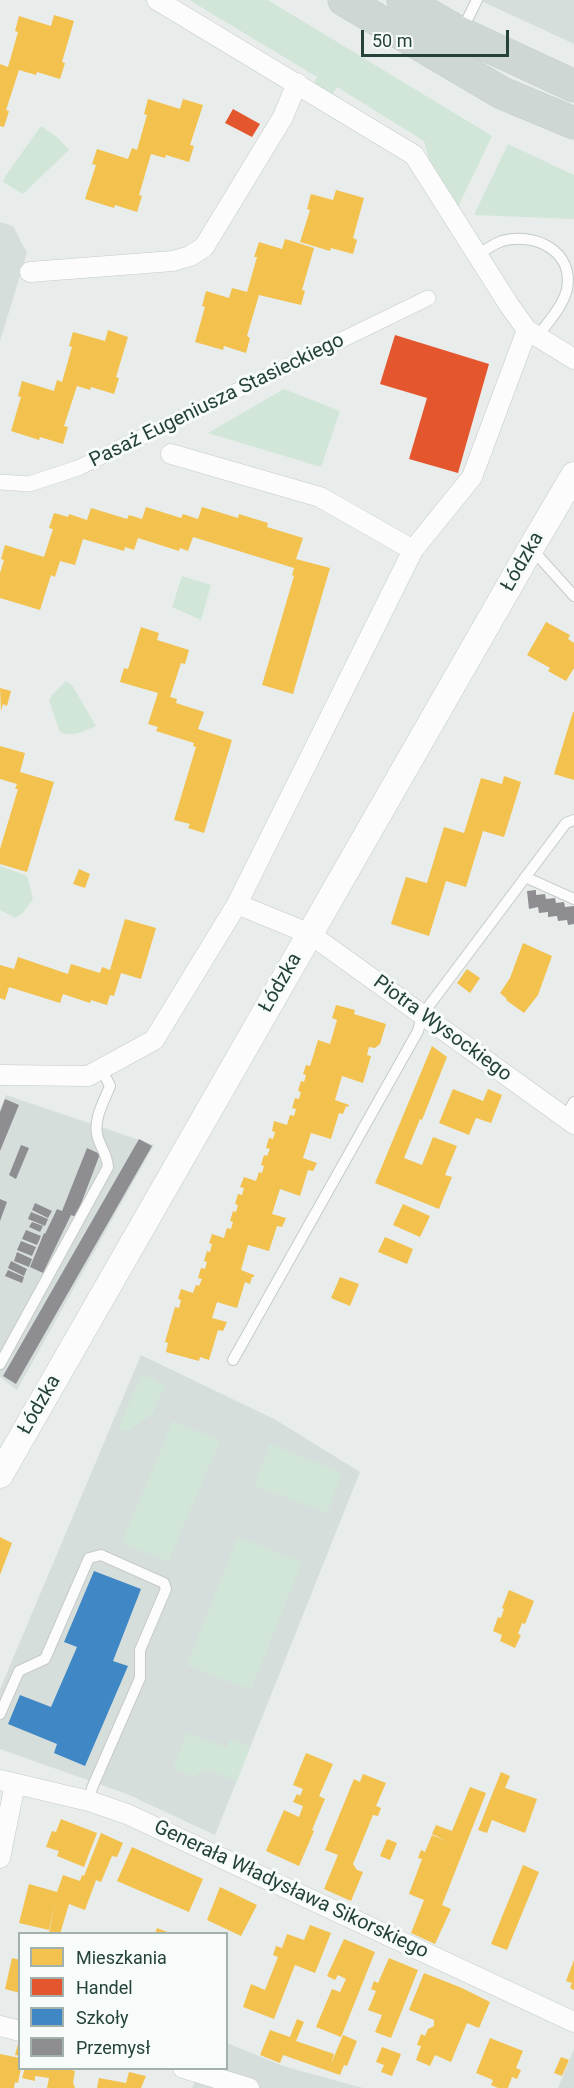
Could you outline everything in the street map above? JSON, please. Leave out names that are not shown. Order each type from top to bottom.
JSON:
[{"type":"main road","points":[[344,0],[502,93],[574,123]]},
{"type":"main road","points":[[403,0],[460,33],[574,86]]},
{"type":"street","points":[[157,0],[414,155],[478,255],[532,333],[574,359]]},
{"type":"street","points":[[30,272],[173,261],[198,252],[204,247],[283,117],[297,83]]},
{"type":"street","name":"Pasaż Eugeniusza Stasieckiego","points":[[0,482],[30,484],[78,468],[428,298]]},
{"type":"street","points":[[0,1075],[88,1076],[154,1040],[237,904],[413,550],[472,477],[532,333]]},
{"type":"street","points":[[171,454],[320,497],[413,550]]},
{"type":"street","name":"Łódzka","points":[[0,1475],[568,483],[574,465]]},
{"type":"street","name":"Piotra Wysockiego","points":[[237,904],[310,934],[422,1015],[571,1114]]},
{"type":"street","points":[[0,1858],[8,1782]]},
{"type":"street","name":"Generała Władysława Sikorskiego","points":[[8,1782],[89,1800],[127,1814],[574,2022]]},
{"type":"street","points":[[0,2026],[18,2030]]},
{"type":"street","points":[[190,2070],[249,2088]]},
{"type":"lane","points":[[460,33],[477,0]]},
{"type":"lane","points":[[478,255],[501,241],[526,238],[546,244],[561,256],[568,274],[567,291],[560,307],[532,333]]},
{"type":"lane","points":[[531,548],[574,596]]},
{"type":"lane","points":[[233,1360],[418,1031],[422,1015],[566,823],[574,820]]},
{"type":"lane","points":[[525,877],[574,899]]},
{"type":"lane","points":[[0,1364],[108,1167],[107,1155],[97,1136],[97,1122],[110,1086],[101,1068]]},
{"type":"lane","points":[[0,1714],[19,1671],[45,1659],[89,1558],[100,1555],[164,1582],[166,1589],[140,1650],[140,1678],[92,1788],[89,1800]]},
{"type":"shaded area","points":[[479,0],[574,0],[574,44]]},
{"type":"shaded area","points":[[0,222],[13,226],[27,253],[0,341]]},
{"type":"shaded area","points":[[6,1095],[154,1145],[17,1390],[0,1377],[0,1110]]},
{"type":"shaded area","points":[[141,1355],[276,1420],[360,1472],[215,1835],[127,1794],[0,1749],[0,1689]]},
{"type":"shaded area","points":[[228,2043],[283,2066],[363,2088],[192,2088],[200,2070],[228,2070]]},
{"type":"shaded area","points":[[574,2049],[574,2088],[558,2088]]},
{"type":"green space","points":[[189,0],[268,0],[492,136],[458,207],[429,159],[424,141],[337,87],[329,100],[311,89],[317,77]]},
{"type":"green space","points":[[41,126],[57,137],[69,150],[23,194],[3,182]]},
{"type":"green space","points":[[508,144],[574,175],[574,219],[474,215]]},
{"type":"green space","points":[[284,389],[340,411],[321,467],[208,433]]},
{"type":"green space","points":[[182,576],[211,585],[201,620],[172,607]]},
{"type":"green space","points":[[66,681],[72,685],[96,726],[74,734],[60,732],[49,701]]},
{"type":"green space","points":[[0,866],[27,876],[33,899],[22,914],[15,918],[0,910]]},
{"type":"green space","points":[[142,1374],[165,1385],[153,1413],[128,1431],[118,1428]]},
{"type":"green space","points":[[173,1421],[220,1441],[168,1562],[122,1542]]},
{"type":"green space","points":[[270,1444],[342,1473],[327,1513],[254,1485]]},
{"type":"green space","points":[[238,1537],[302,1562],[251,1690],[187,1665]]},
{"type":"green space","points":[[187,1733],[227,1748],[231,1739],[250,1747],[237,1781],[206,1769],[194,1776],[173,1769]]},
{"type":"building: Mieszkania","points":[[54,15],[74,21],[62,62],[65,63],[60,79],[37,72],[36,75],[19,70],[6,110],[9,111],[4,127],[0,126],[0,64],[8,67],[18,32],[15,31],[19,16],[51,26]]},
{"type":"building: Mieszkania","points":[[148,99],[180,109],[183,99],[203,105],[190,145],[194,146],[189,162],[166,155],[165,158],[151,154],[139,195],[142,196],[137,212],[85,199],[96,165],[92,164],[97,149],[128,159],[132,148],[137,150],[147,115],[144,114]]},
{"type":"building: Mieszkania","points":[[336,190],[364,198],[353,238],[357,240],[353,254],[331,248],[330,251],[300,242],[310,210],[307,209],[311,194],[333,200]]},
{"type":"building: Mieszkania","points":[[285,239],[314,248],[302,290],[305,291],[301,305],[259,295],[247,336],[250,338],[246,353],[224,346],[223,350],[195,342],[205,307],[202,306],[206,291],[229,298],[232,288],[247,292],[259,242],[282,249]]},
{"type":"building: Mieszkania","points":[[108,330],[128,337],[116,377],[119,378],[114,394],[91,387],[90,390],[77,386],[64,426],[68,427],[63,444],[40,437],[39,440],[11,431],[21,397],[18,396],[22,381],[54,391],[57,380],[62,382],[72,347],[69,346],[73,332],[105,341]]},
{"type":"building: Mieszkania","points":[[146,507],[181,518],[183,514],[198,519],[202,507],[238,518],[239,514],[268,523],[267,527],[303,538],[296,559],[330,568],[293,694],[262,685],[294,576],[292,575],[294,568],[193,537],[188,551],[180,548],[179,551],[138,538],[134,550],[125,547],[124,551],[83,539],[75,565],[60,561],[55,577],[51,575],[40,610],[0,598],[0,573],[4,560],[1,559],[5,545],[44,557],[53,529],[49,528],[54,513],[68,517],[69,514],[87,520],[91,508],[127,519],[129,515],[142,519]]},
{"type":"building: Mieszkania","points":[[546,622],[570,635],[568,639],[574,643],[574,668],[566,681],[548,671],[550,668],[527,655]]},
{"type":"building: Mieszkania","points":[[141,627],[159,633],[157,640],[189,650],[185,664],[181,663],[170,697],[177,699],[176,703],[204,712],[198,729],[232,740],[204,833],[188,828],[190,824],[174,820],[196,747],[193,746],[194,743],[156,731],[158,727],[148,724],[158,693],[120,682],[124,668],[128,669]]},
{"type":"building: Mieszkania","points":[[0,688],[11,691],[7,706],[3,704],[1,711]]},
{"type":"building: Mieszkania","points":[[574,712],[574,780],[554,774]]},
{"type":"building: Mieszkania","points":[[0,746],[25,753],[20,772],[54,782],[27,872],[0,864],[0,849],[18,789],[15,789],[17,784],[0,779]]},
{"type":"building: Mieszkania","points":[[504,776],[521,782],[504,837],[483,831],[466,887],[446,881],[429,936],[391,924],[406,877],[427,883],[444,827],[464,833],[481,778],[502,784]]},
{"type":"building: Mieszkania","points":[[79,869],[90,874],[85,888],[73,884]]},
{"type":"building: Mieszkania","points":[[125,919],[156,928],[141,979],[121,973],[114,996],[110,995],[107,1005],[91,1000],[90,1003],[63,994],[60,1003],[9,987],[5,1000],[0,998],[0,965],[14,969],[18,957],[68,974],[71,964],[100,973],[102,967],[110,970]]},
{"type":"building: Mieszkania","points":[[523,943],[552,956],[538,995],[524,1013],[500,993],[510,978]]},
{"type":"building: Mieszkania","points":[[467,969],[480,978],[470,993],[457,983]]},
{"type":"building: Mieszkania","points":[[336,1005],[355,1010],[354,1014],[386,1024],[380,1044],[375,1048],[369,1047],[367,1055],[371,1056],[363,1083],[342,1076],[335,1100],[349,1105],[346,1106],[343,1114],[339,1113],[331,1139],[311,1133],[303,1158],[317,1163],[313,1171],[308,1170],[300,1196],[280,1189],[272,1214],[286,1218],[282,1227],[277,1226],[269,1251],[248,1245],[241,1270],[254,1277],[250,1284],[245,1282],[237,1308],[217,1302],[212,1318],[227,1322],[223,1331],[218,1330],[209,1360],[200,1357],[199,1361],[166,1352],[168,1343],[165,1342],[175,1307],[179,1308],[181,1300],[178,1299],[181,1289],[193,1293],[196,1285],[199,1286],[202,1279],[198,1278],[201,1268],[205,1269],[207,1262],[204,1261],[207,1251],[210,1252],[212,1244],[209,1243],[212,1234],[224,1238],[227,1228],[231,1229],[233,1222],[230,1221],[233,1211],[236,1212],[238,1205],[235,1204],[238,1194],[242,1195],[244,1188],[240,1187],[244,1177],[256,1181],[259,1172],[262,1173],[264,1166],[261,1165],[264,1155],[267,1156],[270,1149],[266,1148],[269,1138],[273,1139],[275,1132],[272,1131],[274,1121],[287,1125],[290,1115],[294,1116],[296,1109],[292,1108],[295,1098],[299,1099],[301,1092],[298,1091],[306,1075],[303,1074],[306,1065],[310,1066],[318,1040],[330,1044],[337,1020],[332,1018]]},
{"type":"building: Mieszkania","points":[[432,1046],[447,1057],[404,1158],[422,1165],[433,1137],[457,1146],[445,1175],[452,1177],[439,1209],[375,1183]]},
{"type":"building: Mieszkania","points":[[453,1089],[483,1101],[488,1089],[502,1095],[491,1123],[476,1118],[469,1135],[439,1123]]},
{"type":"building: Mieszkania","points":[[403,1204],[430,1216],[420,1237],[393,1225]]},
{"type":"building: Mieszkania","points":[[385,1237],[413,1249],[407,1264],[378,1252]]},
{"type":"building: Mieszkania","points":[[340,1277],[359,1284],[350,1306],[331,1298]]},
{"type":"building: Mieszkania","points":[[0,1537],[12,1543],[0,1575]]},
{"type":"building: Mieszkania","points":[[509,1590],[534,1601],[525,1624],[522,1623],[518,1634],[521,1635],[515,1648],[500,1641],[502,1635],[493,1631],[498,1617],[501,1618]]},
{"type":"building: Mieszkania","points":[[306,1753],[333,1764],[319,1796],[325,1799],[299,1866],[266,1851],[284,1810],[299,1817],[303,1806],[293,1802],[297,1794],[300,1796],[303,1789],[293,1785]]},
{"type":"building: Mieszkania","points":[[501,1772],[510,1776],[505,1788],[537,1799],[525,1833],[492,1820],[487,1833],[478,1830]]},
{"type":"building: Mieszkania","points":[[363,1774],[386,1783],[376,1806],[381,1808],[378,1816],[373,1815],[353,1864],[357,1870],[363,1872],[351,1901],[324,1889],[338,1855],[325,1850],[354,1779],[360,1782]]},
{"type":"building: Mieszkania","points":[[470,1787],[486,1793],[442,1905],[451,1909],[435,1944],[411,1933],[424,1900],[409,1894],[422,1859],[418,1858],[421,1850],[425,1852],[432,1835],[448,1842],[432,1834],[436,1825],[452,1831]]},
{"type":"building: Mieszkania","points":[[61,1819],[97,1833],[84,1867],[57,1856],[59,1851],[46,1847],[52,1831],[56,1832]]},
{"type":"building: Mieszkania","points":[[101,1833],[123,1843],[117,1857],[112,1856],[101,1882],[96,1880],[85,1910],[69,1904],[61,1932],[49,1932],[55,1903],[49,1930],[19,1923],[29,1884],[57,1892],[63,1875],[80,1881],[82,1875],[84,1876]]},
{"type":"building: Mieszkania","points":[[387,1839],[397,1843],[390,1860],[380,1856]]},
{"type":"building: Mieszkania","points":[[132,1847],[203,1879],[189,1912],[117,1881]]},
{"type":"building: Mieszkania","points":[[523,1865],[539,1872],[507,1950],[491,1944]]},
{"type":"building: Mieszkania","points":[[220,1887],[257,1905],[241,1936],[207,1920]]},
{"type":"building: Mieszkania","points":[[310,1925],[331,1933],[315,1973],[295,1965],[274,2019],[243,2007],[251,1984],[265,1990],[278,1957],[273,1955],[276,1946],[282,1948],[287,1934],[304,1940]]},
{"type":"building: Mieszkania","points":[[157,1928],[167,1932],[156,1932]]},
{"type":"building: Mieszkania","points":[[344,1939],[375,1952],[341,2037],[316,2027],[332,1989],[340,1992],[346,1979],[338,1975],[335,1980],[327,1976]]},
{"type":"building: Mieszkania","points":[[12,1958],[18,1960],[18,1992],[5,1989]]},
{"type":"building: Mieszkania","points":[[389,1958],[418,1970],[391,2038],[375,2032],[382,2015],[368,2010],[376,1991],[371,1989],[374,1981],[378,1983]]},
{"type":"building: Mieszkania","points":[[574,1960],[574,1990],[570,1988],[572,1983],[566,1981]]},
{"type":"building: Mieszkania","points":[[424,1973],[490,2002],[479,2028],[467,2023],[451,2062],[435,2055],[430,2066],[416,2060],[421,2046],[417,2045],[421,2034],[425,2036],[428,2029],[434,2026],[434,2020],[409,2010]]},
{"type":"building: Mieszkania","points":[[297,2019],[304,2022],[296,2041],[334,2054],[331,2064],[343,2035],[357,2041],[347,2066],[344,2065],[340,2075],[283,2055],[280,2063],[260,2055],[270,2030],[290,2037]]},
{"type":"building: Mieszkania","points":[[490,2038],[523,2051],[516,2068],[521,2070],[517,2079],[512,2077],[508,2088],[491,2085],[493,2080],[476,2073]]},
{"type":"building: Mieszkania","points":[[382,2047],[401,2054],[392,2076],[381,2072],[384,2065],[376,2062]]},
{"type":"building: Mieszkania","points":[[0,2054],[18,2058],[18,2070],[21,2070],[18,2083],[15,2082],[14,2088],[0,2088]]},
{"type":"building: Mieszkania","points":[[561,2057],[569,2060],[562,2076],[554,2073]]},
{"type":"building: Mieszkania","points":[[24,2070],[71,2070],[75,2071],[73,2082],[75,2088],[47,2088],[49,2078],[35,2076],[35,2081],[22,2078]]},
{"type":"building: Mieszkania","points":[[129,2072],[146,2076],[141,2088],[97,2088],[99,2078],[126,2083]]},
{"type":"building: Handel","points":[[233,109],[260,124],[252,137],[225,123]]},
{"type":"building: Handel","points":[[395,335],[489,364],[458,473],[409,459],[427,398],[380,384]]},
{"type":"building: Szkoły","points":[[94,1571],[141,1589],[113,1661],[128,1666],[85,1766],[54,1753],[57,1744],[8,1724],[20,1695],[51,1707],[77,1647],[64,1642]]},
{"type":"building: Przemysł","points":[[536,890],[536,895],[545,894],[546,899],[555,898],[556,903],[564,902],[565,907],[574,906],[574,924],[568,925],[567,920],[558,921],[557,916],[548,917],[548,912],[539,913],[538,907],[529,909],[527,891]]},
{"type":"building: Przemysł","points":[[5,1099],[19,1105],[0,1151],[0,1112]]},
{"type":"building: Przemysł","points":[[139,1139],[152,1146],[16,1384],[3,1376]]},
{"type":"building: Przemysł","points":[[21,1145],[29,1148],[16,1179],[9,1175]]},
{"type":"building: Przemysł","points":[[87,1148],[100,1154],[76,1217],[71,1215],[43,1273],[30,1267],[57,1209],[62,1211]]},
{"type":"building: Przemysł","points":[[0,1199],[7,1202],[0,1221]]},
{"type":"building: Przemysł","points":[[35,1203],[52,1211],[48,1218],[32,1210]]},
{"type":"building: Przemysł","points":[[31,1212],[48,1219],[45,1226],[28,1219]]},
{"type":"building: Przemysł","points":[[32,1222],[43,1226],[40,1232],[29,1227]]},
{"type":"building: Przemysł","points":[[26,1230],[41,1236],[37,1245],[22,1239]]},
{"type":"building: Przemysł","points":[[21,1241],[36,1247],[32,1256],[17,1250]]},
{"type":"building: Przemysł","points":[[17,1252],[32,1259],[29,1267],[14,1261]]},
{"type":"building: Przemysł","points":[[11,1261],[27,1269],[24,1276],[8,1268]]},
{"type":"building: Przemysł","points":[[8,1270],[24,1277],[22,1283],[5,1276]]}]
